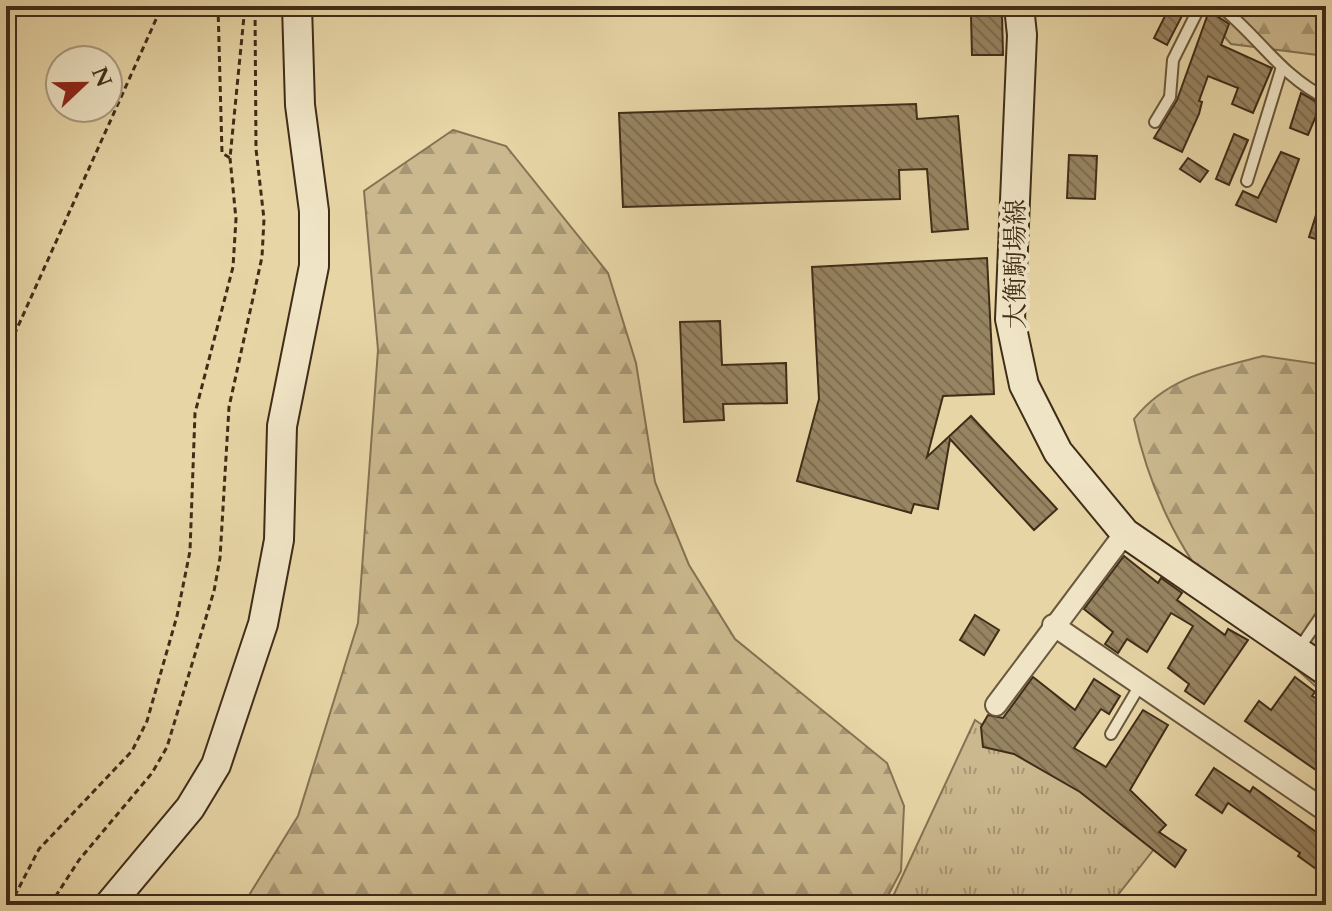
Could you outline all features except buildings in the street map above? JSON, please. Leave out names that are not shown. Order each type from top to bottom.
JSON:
[{"type":"street","points":[[109,905],[190,808],[216,765],[263,624],[279,540],[282,426],[314,266],[314,211],[300,105],[297,6]]},
{"type":"street","name":"大衡駒場線","points":[[1019,6],[1022,35],[1010,319],[1024,385],[1058,452],[1125,533],[1326,671]]},
{"type":"street","points":[[996,705],[1125,533]]},
{"type":"street","points":[[1053,625],[1326,811]]},
{"type":"lane","points":[[1155,122],[1170,97],[1173,60],[1200,6]]},
{"type":"lane","points":[[1220,6],[1246,27],[1282,67],[1326,98]]},
{"type":"lane","points":[[1247,181],[1282,67]]},
{"type":"lane","points":[[1297,651],[1326,609]]},
{"type":"lane","points":[[1111,734],[1140,685]]},
{"type":"path","points":[[6,353],[162,6]]},
{"type":"path","points":[[218,6],[222,153],[230,158]]},
{"type":"path","points":[[10,905],[39,849],[132,751],[147,721],[190,551],[195,413],[233,267],[236,219],[230,158],[245,6]]},
{"type":"path","points":[[50,905],[79,860],[152,773],[167,747],[214,591],[220,558],[229,407],[262,257],[264,219],[256,149],[255,6]]},
{"type":"green space","points":[[1197,6],[1326,6],[1326,56],[1231,44]]},
{"type":"green space","points":[[453,130],[506,146],[608,273],[636,363],[655,482],[689,565],[735,639],[887,763],[904,806],[901,871],[883,905],[243,905],[298,816],[358,623],[378,350],[364,191]]},
{"type":"green space","points":[[1263,356],[1326,365],[1326,696],[1222,599],[1191,560],[1156,491],[1134,419],[1161,393],[1176,384]]},
{"type":"green space","points":[[975,720],[1158,844],[1110,905],[889,905]]}]
